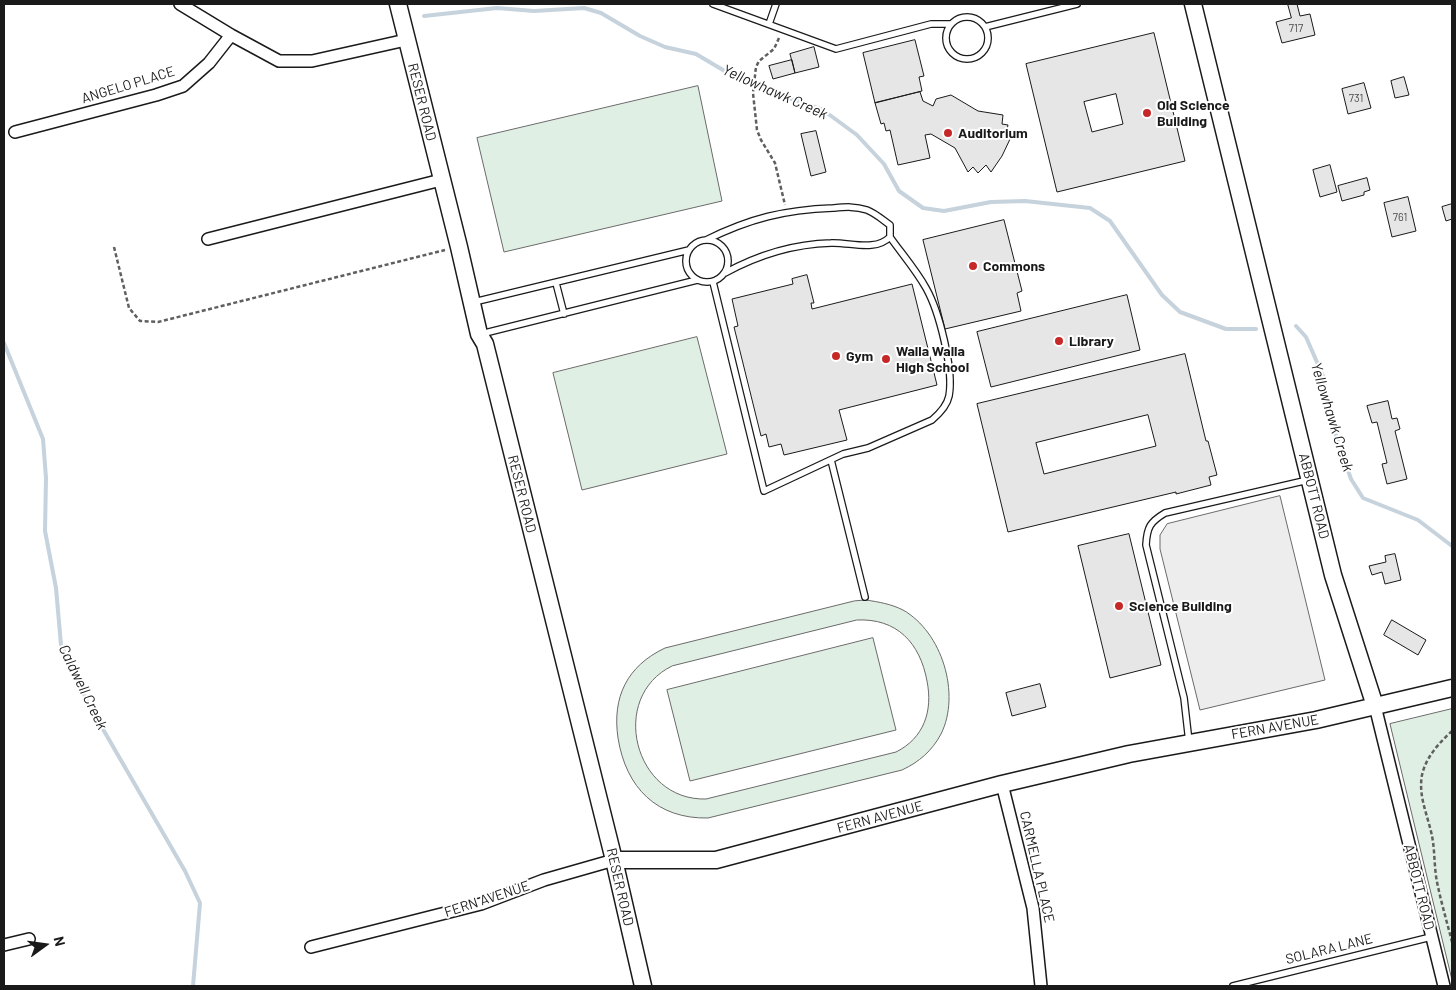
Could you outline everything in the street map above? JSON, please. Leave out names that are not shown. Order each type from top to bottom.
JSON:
[{"type":"main road","name":"RESER ROAD","points":[[398,4],[459,247],[471,303],[479,334],[485,344],[614,860],[643,986]]},
{"type":"main road","name":"ABBOTT ROAD","points":[[1193,4],[1333,575],[1375,706]]},
{"type":"main road","name":"FERN AVENUE","points":[[614,860],[716,860],[1002,784],[1129,754],[1316,720],[1452,688]]},
{"type":"street","points":[[180,4],[279,61],[312,61],[406,40]]},
{"type":"street","name":"ANGELO PLACE","points":[[15,132],[156,95],[183,86],[209,64],[231,35]]},
{"type":"street","points":[[208,238],[441,180]]},
{"type":"street","name":"ABBOTT ROAD","points":[[1375,706],[1444,986]]},
{"type":"street","name":"CARMELLA PLACE","points":[[1002,784],[1033,908],[1041,986]]},
{"type":"street","name":"FERN AVENUE","points":[[311,947],[481,904],[544,880],[614,860]]},
{"type":"street","points":[[4,945],[29,938]]},
{"type":"lane","points":[[713,4],[836,49],[931,24],[951,24],[962,17],[975,18],[985,27],[987,33],[986,46],[978,56],[965,59],[953,54],[946,43],[946,36],[951,24]]},
{"type":"lane","points":[[769,24],[776,4]]},
{"type":"lane","points":[[985,27],[1077,4]]},
{"type":"lane","points":[[706,240],[718,243],[726,252],[728,264],[725,273],[719,280],[707,283],[691,276],[686,265],[685,259],[689,250],[695,244],[747,222],[787,212],[854,206],[870,211],[890,225],[890,237],[919,276],[934,305],[941,327],[949,367],[949,395],[946,404],[932,420],[868,448],[844,454],[764,491],[713,282]]},
{"type":"lane","points":[[725,273],[761,256],[799,246],[834,243],[878,245],[890,237]]},
{"type":"lane","points":[[471,303],[689,250]]},
{"type":"lane","points":[[479,334],[697,280]]},
{"type":"lane","points":[[556,283],[564,314]]},
{"type":"lane","points":[[831,460],[865,597]]},
{"type":"lane","points":[[1189,742],[1184,698],[1146,545],[1147,531],[1154,520],[1166,513],[1310,480]]},
{"type":"lane","name":"SOLARA LANE","points":[[1233,986],[1432,937]]},
{"type":"path","points":[[783,29],[774,49],[759,61],[756,67],[752,93],[757,130],[775,163],[787,212]]},
{"type":"path","points":[[114,246],[129,308],[140,321],[158,322],[459,247]]},
{"type":"path","points":[[1452,731],[1430,755],[1422,775],[1422,793],[1425,815],[1432,836],[1436,881],[1452,942]]},
{"type":"green space","points":[[698,86],[722,201],[504,252],[477,138]]},
{"type":"green space","points":[[697,337],[727,454],[582,490],[553,373]]},
{"type":"green space","points":[[866,600],[903,610],[917,620],[937,648],[944,665],[949,701],[947,718],[941,734],[934,746],[925,755],[902,770],[708,818],[690,817],[674,813],[659,806],[637,786],[628,772],[622,756],[618,738],[617,709],[625,684],[641,664],[665,648],[854,601]],"holes":[[[857,620],[871,620],[895,628],[912,644],[924,667],[929,692],[927,713],[920,731],[906,746],[896,752],[706,799],[681,795],[661,783],[647,766],[638,745],[636,722],[640,700],[652,681],[672,666]]]},
{"type":"green space","points":[[873,638],[896,730],[690,781],[667,690]]},
{"type":"green space","points":[[1452,709],[1452,980],[1390,724]]},
{"type":"shaded area","points":[[1280,496],[1325,680],[1200,710],[1160,549],[1160,535],[1167,524]]},
{"type":"building","points":[[1288,4],[1297,4],[1300,16],[1310,14],[1315,35],[1282,43],[1276,22],[1291,18]]},
{"type":"building","name":"Old Science Building","points":[[1154,33],[1185,161],[1057,192],[1026,64]],"holes":[[[1116,94],[1123,124],[1092,132],[1084,102]]]},
{"type":"building","points":[[915,40],[924,76],[919,77],[922,91],[875,103],[863,53]]},
{"type":"building","points":[[814,47],[819,67],[795,73],[790,54]]},
{"type":"building","points":[[792,60],[795,73],[773,79],[769,66]]},
{"type":"building","points":[[1404,77],[1409,95],[1395,98],[1391,81]]},
{"type":"building","points":[[1364,83],[1371,108],[1348,114],[1342,89]]},
{"type":"building","name":"Auditorium","points":[[920,92],[923,101],[933,106],[936,99],[951,95],[978,111],[1003,115],[1002,124],[1008,125],[1006,134],[1011,137],[1002,156],[991,172],[986,165],[978,173],[973,167],[968,172],[955,148],[931,134],[925,135],[930,158],[898,165],[890,130],[886,131],[884,123],[881,124],[875,103]]},
{"type":"building","points":[[816,131],[826,172],[811,176],[801,134]]},
{"type":"building","points":[[1330,165],[1337,192],[1320,197],[1313,170]]},
{"type":"building","points":[[1367,178],[1370,190],[1364,192],[1364,195],[1342,201],[1338,186]]},
{"type":"building","points":[[1408,197],[1416,231],[1392,237],[1384,203]]},
{"type":"building","points":[[1452,204],[1452,219],[1446,221],[1442,207]]},
{"type":"building","name":"Commons","points":[[1004,220],[1022,291],[1017,293],[1021,311],[945,329],[923,240]]},
{"type":"building","name":"Gym","points":[[807,275],[814,303],[811,303],[812,309],[912,284],[937,385],[839,410],[847,440],[784,455],[781,444],[769,447],[766,434],[761,436],[734,327],[738,326],[732,299],[793,284],[792,279]]},
{"type":"building","name":"Library","points":[[1127,295],[1140,350],[991,387],[977,332]]},
{"type":"building","points":[[1185,354],[1206,441],[1208,441],[1217,475],[1209,477],[1211,485],[1008,532],[977,404]],"holes":[[[1148,415],[1156,446],[1044,474],[1036,443]]]},
{"type":"building","points":[[1388,401],[1392,419],[1397,418],[1400,429],[1395,431],[1407,479],[1387,484],[1382,464],[1387,463],[1377,422],[1372,423],[1367,406]]},
{"type":"building","name":"Science Building","points":[[1129,534],[1161,665],[1110,678],[1078,546]]},
{"type":"building","points":[[1395,554],[1401,580],[1385,584],[1382,572],[1372,575],[1369,566],[1386,562],[1385,556]]},
{"type":"building","points":[[1392,620],[1426,640],[1418,655],[1384,635]]},
{"type":"building","points":[[1040,684],[1046,707],[1012,716],[1006,693]]},
{"type":"waterway","name":"Yellowhawk Creek","points":[[424,16],[497,8],[534,11],[584,8],[601,13],[640,36],[665,47],[696,54],[728,73],[774,93],[823,110],[857,135],[884,164],[899,191],[923,208],[944,211],[991,202],[1025,201],[1090,208],[1110,221],[1162,295],[1180,312],[1226,329],[1256,329]]},
{"type":"waterway","name":"Yellowhawk Creek","points":[[1296,326],[1306,337],[1323,376],[1328,409],[1338,442],[1351,479],[1363,498],[1418,520],[1452,546]]},
{"type":"waterway","name":"Caldwell Creek","points":[[4,343],[43,439],[46,478],[45,531],[56,588],[61,645],[89,705],[185,871],[200,903],[193,986]]},
{"type":"place","name":"Old Science Building","points":[[1147,113]]},
{"type":"place","name":"Auditorium","points":[[948,133]]},
{"type":"place","name":"Commons","points":[[973,266]]},
{"type":"place","name":"Library","points":[[1059,341]]},
{"type":"place","name":"Gym","points":[[836,356]]},
{"type":"place","name":"Walla Walla High School","points":[[886,359]]},
{"type":"place","name":"Science Building","points":[[1119,606]]}]
